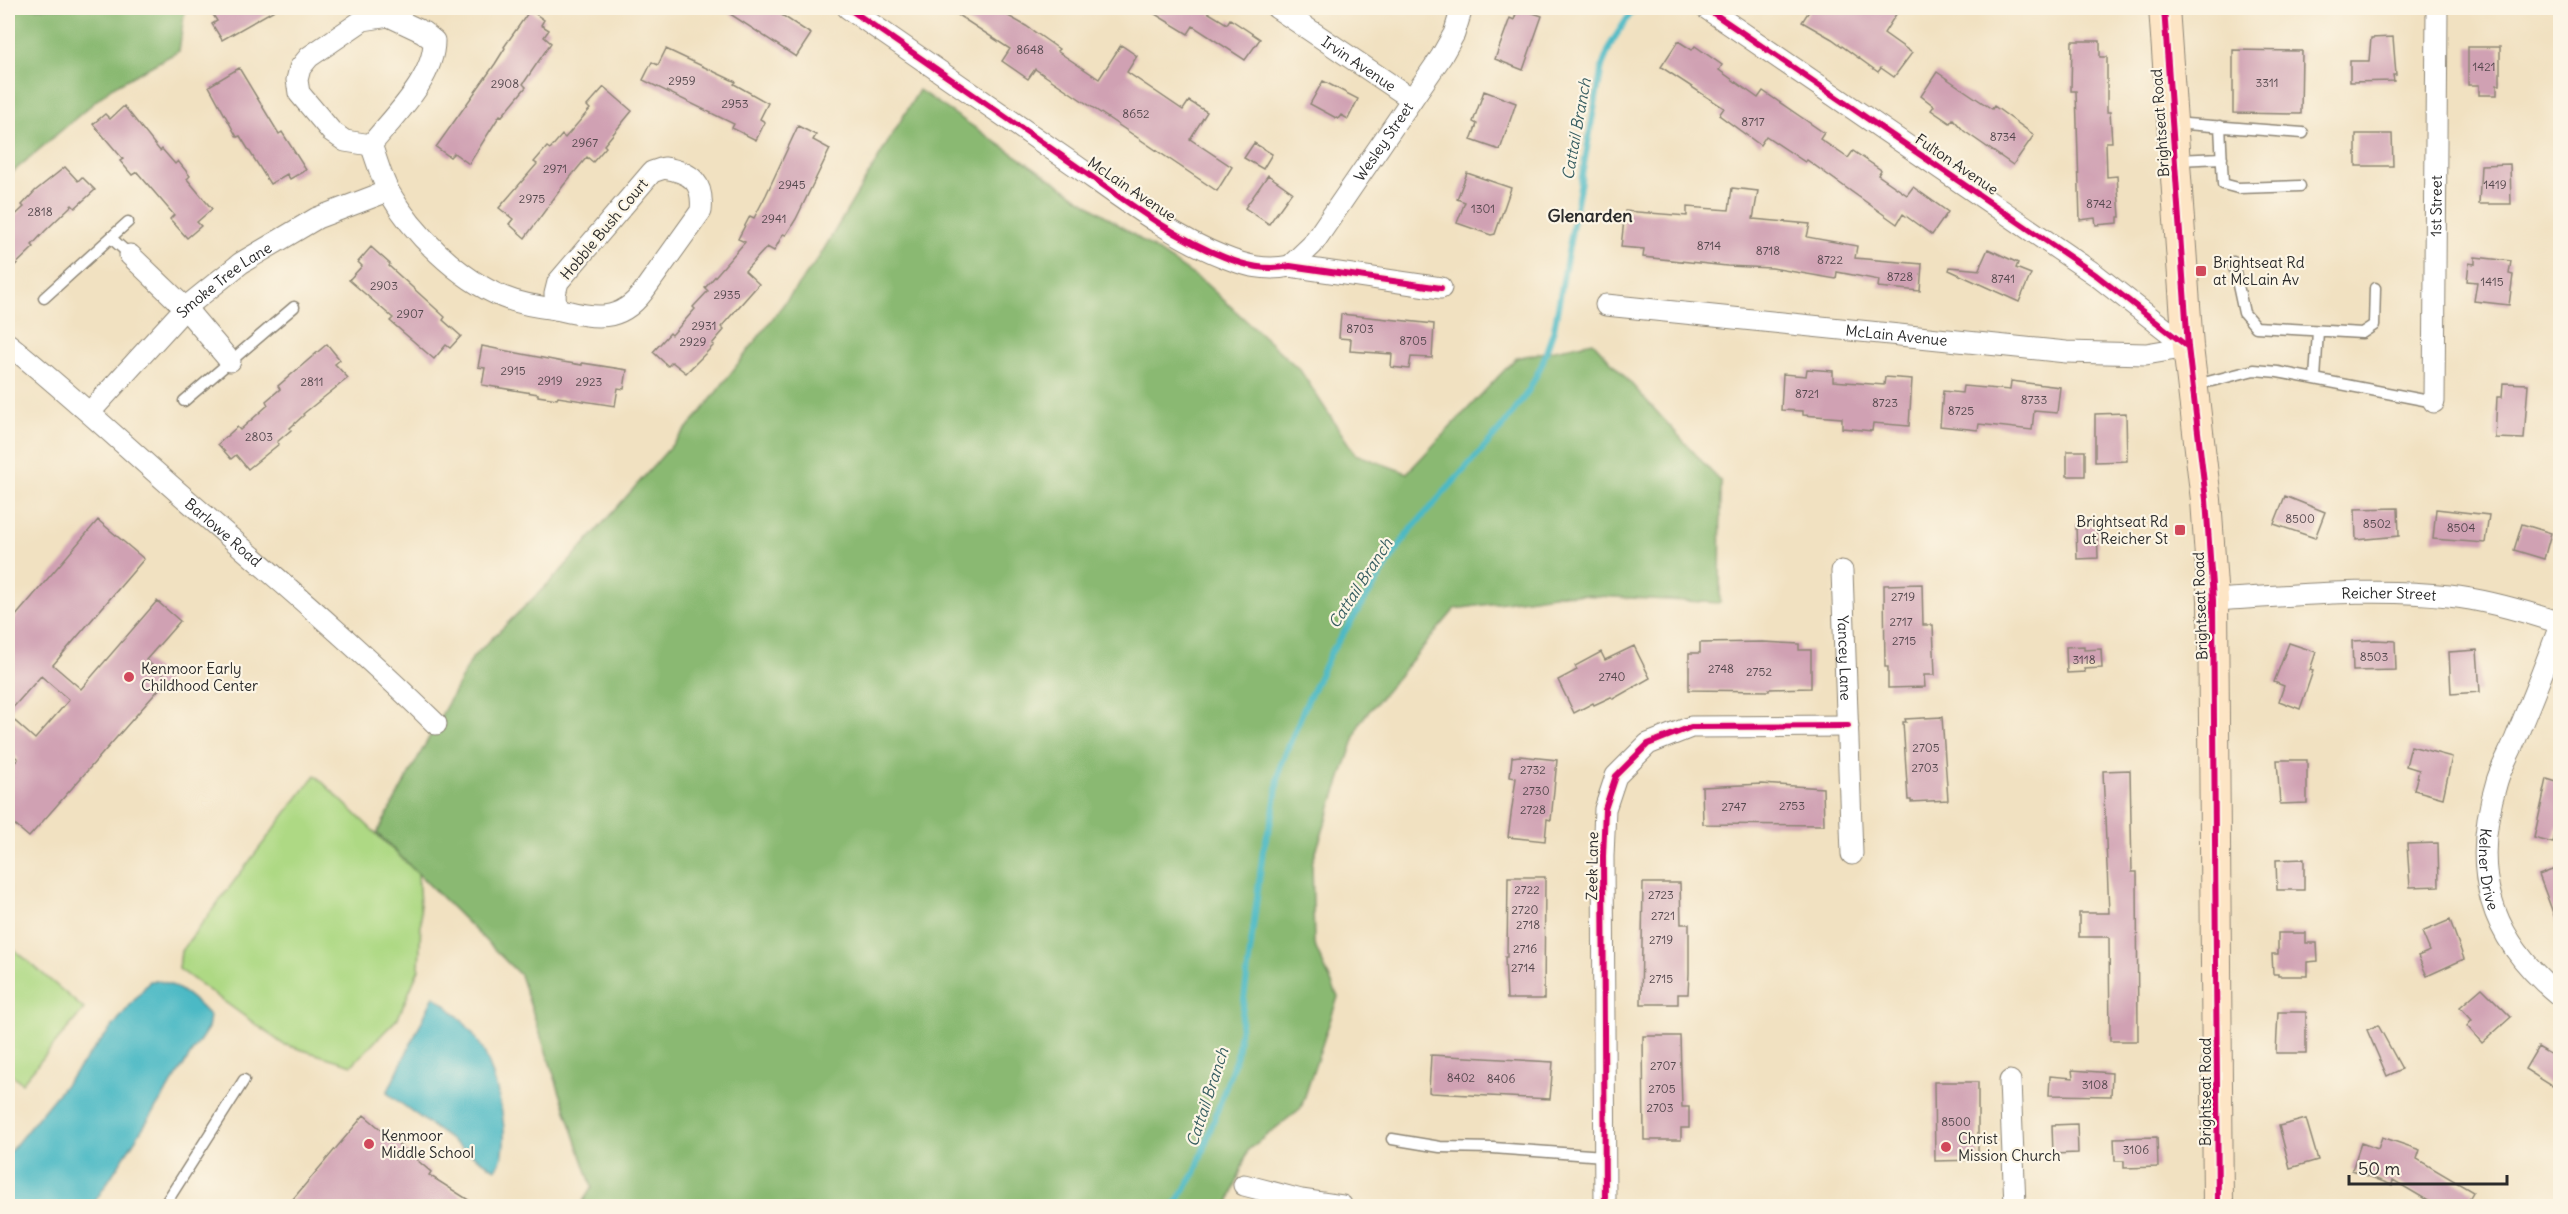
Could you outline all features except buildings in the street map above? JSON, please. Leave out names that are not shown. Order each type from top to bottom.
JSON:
[{"type":"street","name":"McLain Avenue","points":[[848,8],[1114,193],[1184,237],[1221,256],[1249,266],[1275,269],[1290,266],[1441,288]]},
{"type":"street","name":"Irvin Avenue","points":[[1277,8],[1412,99]]},
{"type":"street","name":"Wesley Street","points":[[1290,266],[1312,246],[1447,48],[1462,8]]},
{"type":"street","name":"Fulton Avenue","points":[[1707,8],[2096,275],[2188,347]]},
{"type":"street","name":"Brightseat Road","points":[[2164,8],[2188,347],[2206,500],[2213,600],[2218,1206]]},
{"type":"street","name":"1st Street","points":[[2434,402],[2437,8]]},
{"type":"street","points":[[389,16],[423,32],[434,41],[434,57],[422,80],[371,145],[345,141],[331,131],[299,93],[297,80],[300,68],[309,57],[363,20],[389,16]]},
{"type":"street","name":"Hobble Bush Court","points":[[371,145],[388,191],[435,250],[485,288],[521,303],[588,316],[613,316],[634,304],[701,211],[703,196],[699,185],[687,174],[677,170],[664,168],[652,172],[558,282],[555,294],[556,309]]},
{"type":"street","name":"Smoke Tree Lane","points":[[90,412],[185,308],[241,263],[292,231],[343,207],[388,191]]},
{"type":"street","points":[[130,255],[185,308],[230,362]]},
{"type":"street","name":"McLain Avenue","points":[[1606,305],[2075,352],[2146,354],[2188,347]]},
{"type":"street","name":"Barlowe Road","points":[[8,344],[90,412],[373,663],[436,724]]},
{"type":"street","name":"Yancey Lane","points":[[1842,571],[1852,854]]},
{"type":"street","name":"Reicher Street","points":[[2213,600],[2364,594],[2430,594],[2504,606],[2560,624]]},
{"type":"street","name":"Kelner Drive","points":[[2560,624],[2498,779],[2485,833],[2488,881],[2495,914],[2503,933],[2522,962],[2560,996]]},
{"type":"street","name":"Zeek Lane","points":[[1605,1206],[1603,856],[1605,809],[1616,776],[1648,744],[1691,728],[1848,726]]},
{"type":"street","points":[[2010,1081],[2015,1206]]},
{"type":"street","points":[[1244,1185],[1301,1200],[1342,1206]]},
{"type":"lane","points":[[2172,123],[2303,133]]},
{"type":"lane","points":[[2220,126],[2223,184],[2238,188],[2300,186]]},
{"type":"lane","points":[[2175,160],[2222,158]]},
{"type":"lane","points":[[44,298],[128,222]]},
{"type":"lane","points":[[111,238],[130,255]]},
{"type":"lane","points":[[2233,262],[2244,313],[2256,327],[2362,333],[2374,325],[2375,288]]},
{"type":"lane","points":[[184,401],[294,307]]},
{"type":"lane","points":[[2315,379],[2318,331]]},
{"type":"lane","points":[[2192,386],[2254,370],[2315,379],[2434,402]]},
{"type":"lane","points":[[164,1206],[244,1080]]},
{"type":"lane","points":[[1392,1138],[1440,1147],[1493,1148],[1604,1156]]},
{"type":"green space","points":[[8,8],[185,8],[179,51],[111,88],[8,176]]},
{"type":"green space","points":[[919,90],[1205,283],[1300,370],[1355,454],[1407,473],[1516,358],[1593,342],[1721,482],[1720,603],[1561,594],[1455,609],[1360,722],[1312,863],[1314,944],[1338,997],[1301,1108],[1248,1150],[1228,1206],[580,1206],[592,1187],[520,975],[377,833],[473,657],[559,573],[702,411],[818,259]]},
{"type":"green space","points":[[315,775],[418,874],[421,921],[419,969],[398,1018],[352,1065],[283,1044],[179,969],[181,951]]},
{"type":"green space","points":[[8,944],[84,1009],[22,1083],[8,1071]]},
{"type":"water","points":[[150,981],[167,983],[191,998],[210,1016],[208,1028],[92,1206],[8,1206],[8,1154]]},
{"type":"water","points":[[434,996],[466,1024],[481,1046],[492,1072],[504,1126],[504,1144],[501,1158],[495,1169],[463,1149],[387,1093]]},
{"type":"waterway","name":"Cattail Branch","points":[[1174,1206],[1195,1173],[1237,1055],[1263,850],[1273,814],[1280,767],[1330,654],[1408,533],[1503,426],[1529,390],[1542,364],[1554,329],[1602,66],[1612,42],[1634,8]]},
{"type":"cycle path","points":[[848,8],[1163,226],[1203,248],[1256,267],[1290,266],[1441,288]]},
{"type":"cycle path","points":[[1706,8],[2096,275],[2188,347]]},
{"type":"cycle path","points":[[2164,8],[2188,347],[2206,500],[2213,600],[2218,1206]]},
{"type":"cycle path","points":[[1605,1206],[1603,856],[1605,809],[1616,776],[1648,744],[1691,727],[1848,726]]},
{"type":"place","name":"Brightseat Rd at McLain Av","points":[[2201,271]]},
{"type":"place","name":"Brightseat Rd at Reicher St","points":[[2180,530]]},
{"type":"place","name":"Kenmoor Early Childhood Center","points":[[129,677]]},
{"type":"place","name":"Kenmoor Middle School","points":[[369,1144]]},
{"type":"place","name":"Christ Mission Church","points":[[1946,1147]]},
{"type":"district","name":"Glenarden","points":[[1590,215]]}]
